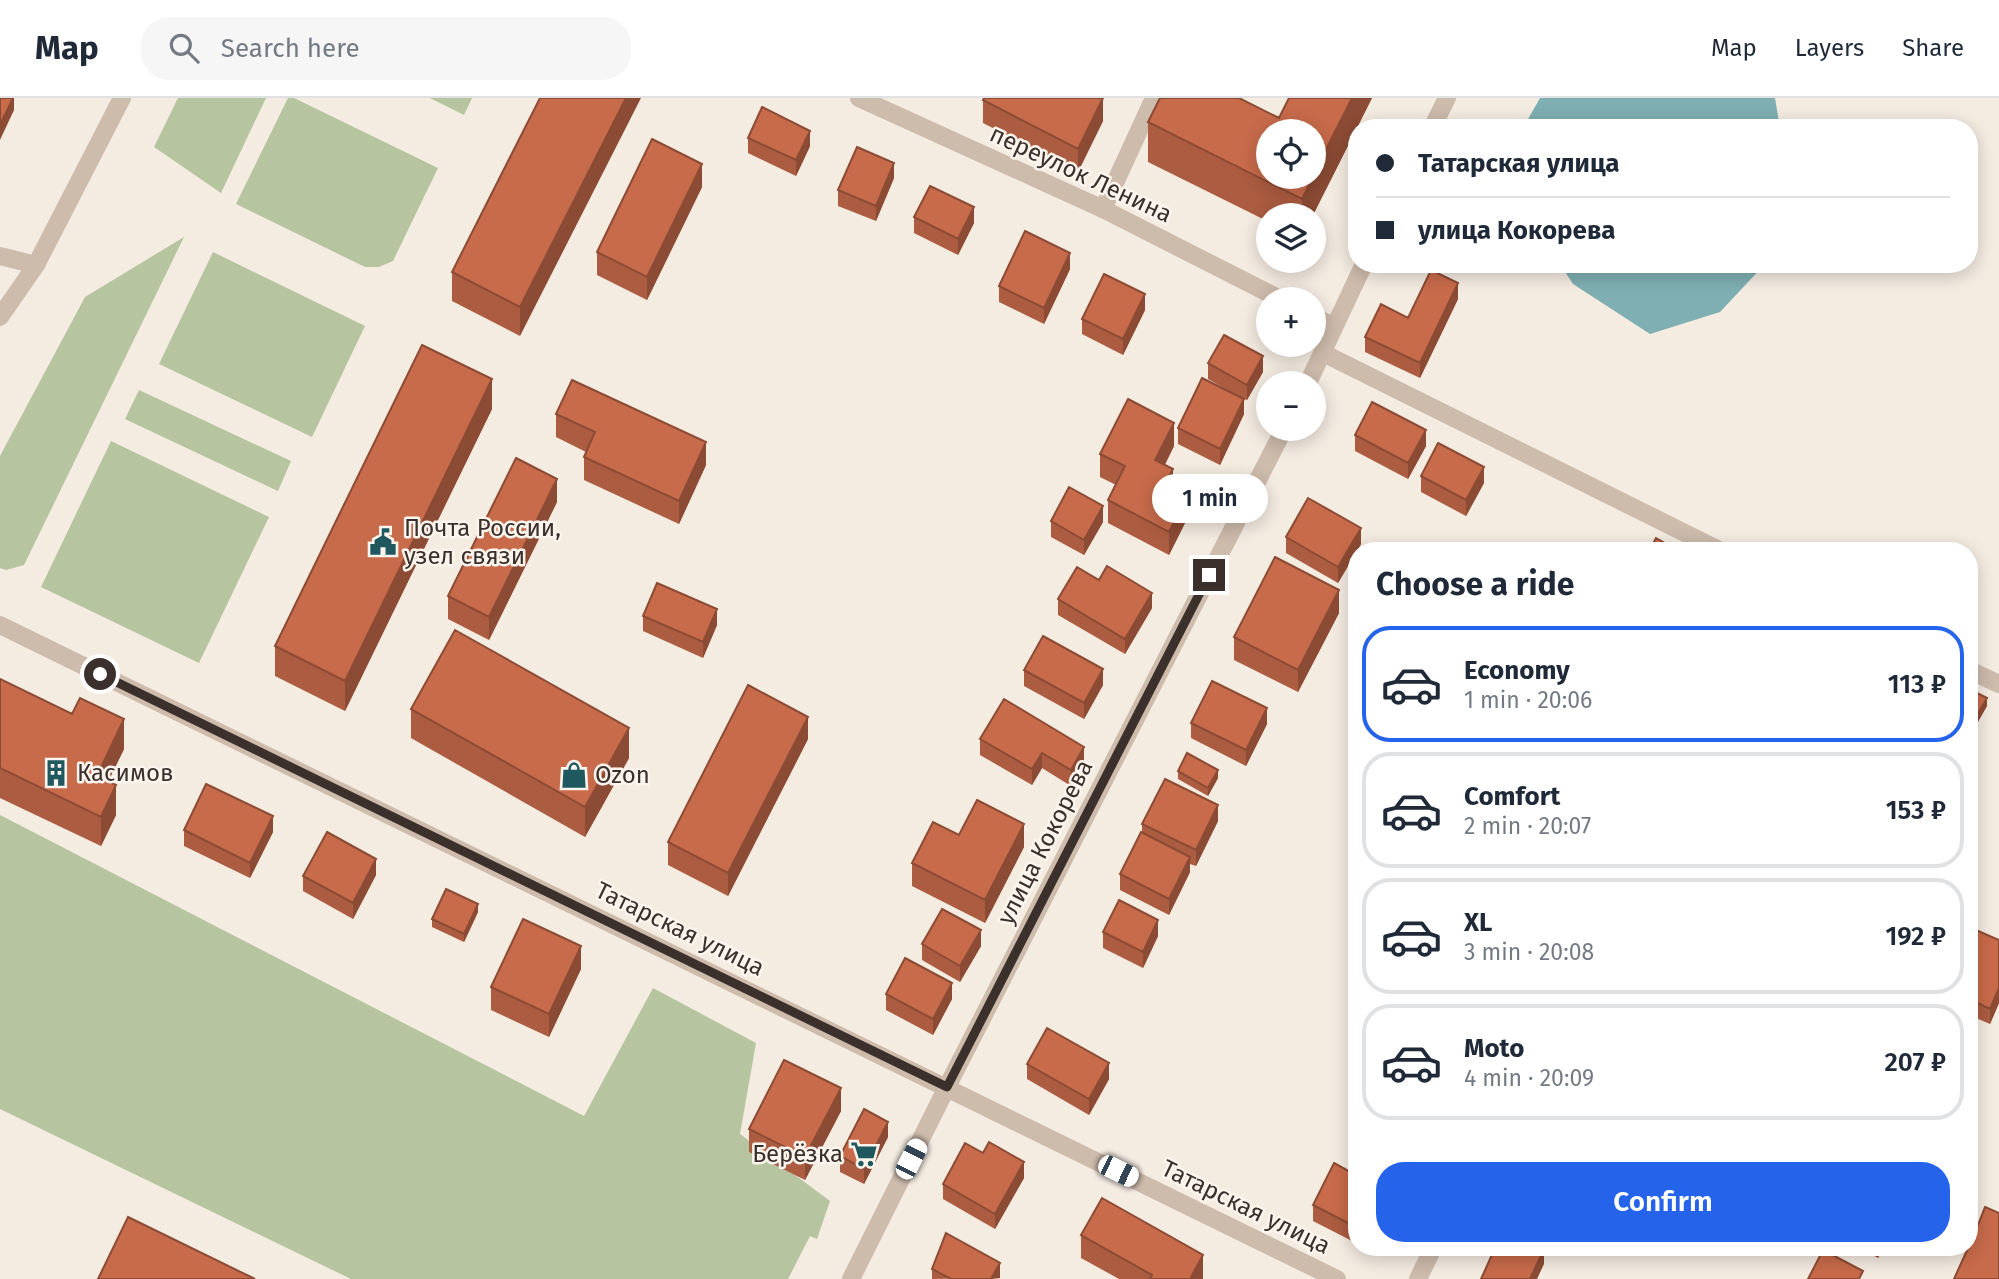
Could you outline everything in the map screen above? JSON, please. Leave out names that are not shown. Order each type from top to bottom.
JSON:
[{"type":"street","points":[[0,317],[36,265],[122,98]]},
{"type":"street","name":"переулок Ленина","points":[[859,98],[1103,209],[1256,287]]},
{"type":"street","points":[[1103,209],[1154,98]]},
{"type":"street","points":[[1436,119],[1447,98]]},
{"type":"street","points":[[0,256],[36,265]]},
{"type":"street","points":[[1326,345],[1360,273]]},
{"type":"street","points":[[1326,323],[1333,326]]},
{"type":"street","points":[[1326,354],[1703,542]]},
{"type":"street","name":"улица Кокорева","points":[[851,1279],[1278,441]]},
{"type":"street","name":"Татарская улица","points":[[0,625],[1337,1279]]},
{"type":"street","points":[[1978,674],[1998,682]]},
{"type":"street","points":[[1418,1279],[1429,1256]]},
{"type":"green space","points":[[178,98],[266,98],[221,193],[154,147]]},
{"type":"green space","points":[[288,98],[294,98],[438,168],[393,261],[379,267],[365,267],[236,204]]},
{"type":"green space","points":[[430,98],[472,98],[464,115]]},
{"type":"green space","points":[[184,237],[24,565],[6,570],[0,568],[0,456],[85,297]]},
{"type":"green space","points":[[213,252],[365,326],[312,437],[159,364]]},
{"type":"green space","points":[[139,390],[291,461],[278,491],[125,419]]},
{"type":"green space","points":[[111,441],[269,517],[199,663],[41,587]]},
{"type":"green space","points":[[0,815],[584,1116],[653,988],[756,1043],[740,1134],[830,1201],[817,1239],[810,1236],[788,1279],[351,1279],[0,1109]]},
{"type":"water","points":[[1540,98],[1775,98],[1778,119],[1528,119]]},
{"type":"water","points":[[1566,273],[1757,273],[1720,312],[1650,334],[1573,284]]},
{"type":"building","points":[[0,98],[13,98],[0,125]]},
{"type":"building","points":[[540,98],[626,98],[520,307],[452,272]]},
{"type":"building","points":[[1103,98],[1078,149],[983,100]]},
{"type":"building","points":[[1160,98],[1239,98],[1279,118],[1289,98],[1352,98],[1326,149],[1326,119],[1256,119],[1256,176],[1148,122]]},
{"type":"building","points":[[762,107],[810,131],[796,160],[748,138]]},
{"type":"building","points":[[652,139],[702,164],[647,277],[597,252]]},
{"type":"building","points":[[857,147],[894,163],[876,206],[838,190]]},
{"type":"building","points":[[930,186],[974,207],[958,239],[914,217]]},
{"type":"building","points":[[1282,189],[1307,189],[1302,199]]},
{"type":"building","points":[[1025,231],[1070,253],[1044,308],[999,286]]},
{"type":"building","points":[[1430,273],[1437,273],[1458,283],[1420,363],[1365,337],[1381,304],[1408,318]]},
{"type":"building","points":[[1104,274],[1145,294],[1123,339],[1082,319]]},
{"type":"building","points":[[1224,335],[1256,352],[1256,357],[1262,357],[1247,385],[1208,363]]},
{"type":"building","name":"Почта России, узел связи","points":[[422,345],[492,379],[345,681],[275,646]]},
{"type":"building","points":[[1202,378],[1244,399],[1220,449],[1178,428]]},
{"type":"building","points":[[572,380],[706,442],[679,501],[584,457],[595,432],[556,414]]},
{"type":"building","points":[[1128,399],[1174,423],[1155,460],[1173,469],[1165,485],[1187,496],[1169,532],[1108,500],[1125,466],[1100,454]]},
{"type":"building","points":[[1372,402],[1426,430],[1408,463],[1355,435]]},
{"type":"building","points":[[1438,443],[1484,467],[1466,500],[1421,476]]},
{"type":"building","points":[[516,458],[557,479],[489,617],[448,596]]},
{"type":"building","points":[[1069,487],[1103,506],[1084,540],[1051,521]]},
{"type":"building","points":[[1308,498],[1361,528],[1353,542],[1348,542],[1348,550],[1338,567],[1286,537]]},
{"type":"building","points":[[1275,557],[1339,590],[1298,670],[1234,637]]},
{"type":"building","points":[[1107,566],[1152,593],[1125,639],[1058,599],[1077,567],[1099,580]]},
{"type":"building","points":[[657,583],[717,609],[703,642],[643,616]]},
{"type":"building","points":[[455,630],[629,728],[585,807],[411,709]]},
{"type":"building","points":[[1043,636],[1103,669],[1084,703],[1024,670]]},
{"type":"building","name":"Касимов","points":[[0,679],[72,714],[80,698],[124,719],[97,776],[116,785],[101,817],[0,768]]},
{"type":"building","points":[[1212,681],[1267,708],[1246,750],[1191,723]]},
{"type":"building","points":[[748,685],[808,717],[728,873],[668,842]]},
{"type":"building","points":[[1978,694],[1987,698],[1978,714]]},
{"type":"building","points":[[1004,699],[1084,747],[1071,770],[1042,753],[1032,769],[980,739]]},
{"type":"building","points":[[1187,753],[1218,770],[1208,788],[1178,771]]},
{"type":"building","points":[[1165,779],[1218,805],[1196,850],[1142,824]]},
{"type":"building","points":[[206,784],[273,816],[250,863],[184,830]]},
{"type":"building","points":[[977,800],[1024,824],[985,900],[912,863],[933,822],[959,835]]},
{"type":"building","points":[[327,832],[376,859],[353,903],[303,876]]},
{"type":"building","points":[[1141,832],[1190,857],[1169,899],[1120,874]]},
{"type":"building","points":[[446,889],[478,904],[464,934],[432,919]]},
{"type":"building","points":[[1119,900],[1158,920],[1143,952],[1103,932]]},
{"type":"building","points":[[942,909],[981,930],[960,966],[922,944]]},
{"type":"building","points":[[523,919],[581,946],[549,1014],[491,987]]},
{"type":"building","points":[[1978,931],[1999,940],[1999,988],[1990,1009],[1978,1003]]},
{"type":"building","points":[[905,958],[952,983],[933,1019],[886,994]]},
{"type":"building","points":[[1047,1028],[1109,1063],[1089,1099],[1027,1064]]},
{"type":"building","points":[[784,1060],[841,1088],[805,1157],[749,1129]]},
{"type":"building","points":[[864,1109],[888,1122],[864,1169],[840,1156]]},
{"type":"building","points":[[989,1142],[1024,1162],[995,1214],[943,1184],[965,1143],[983,1153]]},
{"type":"building","points":[[1334,1163],[1348,1171],[1348,1223],[1313,1205]]},
{"type":"building","points":[[1102,1198],[1203,1255],[1190,1279],[1150,1279],[1152,1275],[1081,1235]]},
{"type":"building","points":[[1985,1207],[1999,1213],[1999,1279],[1954,1279],[1964,1256],[1978,1256],[1978,1225]]},
{"type":"building","points":[[128,1217],[255,1279],[98,1279]]},
{"type":"building","points":[[946,1233],[1000,1263],[991,1279],[951,1279],[932,1269]]},
{"type":"building","points":[[1491,1256],[1541,1256],[1530,1279],[1481,1279]]},
{"type":"building","points":[[1820,1256],[1834,1256],[1863,1271],[1859,1279],[1808,1279]]},
{"type":"place","name":"Почта России, узел связи","points":[[383,542]]},
{"type":"place","name":"Касимов","points":[[56,773]]},
{"type":"place","name":"Ozon","points":[[574,775]]},
{"type":"place","name":"Берёзка","points":[[864,1154]]},
{"type":"route","points":[[100,674],[947,1087],[1209,575]]}]
